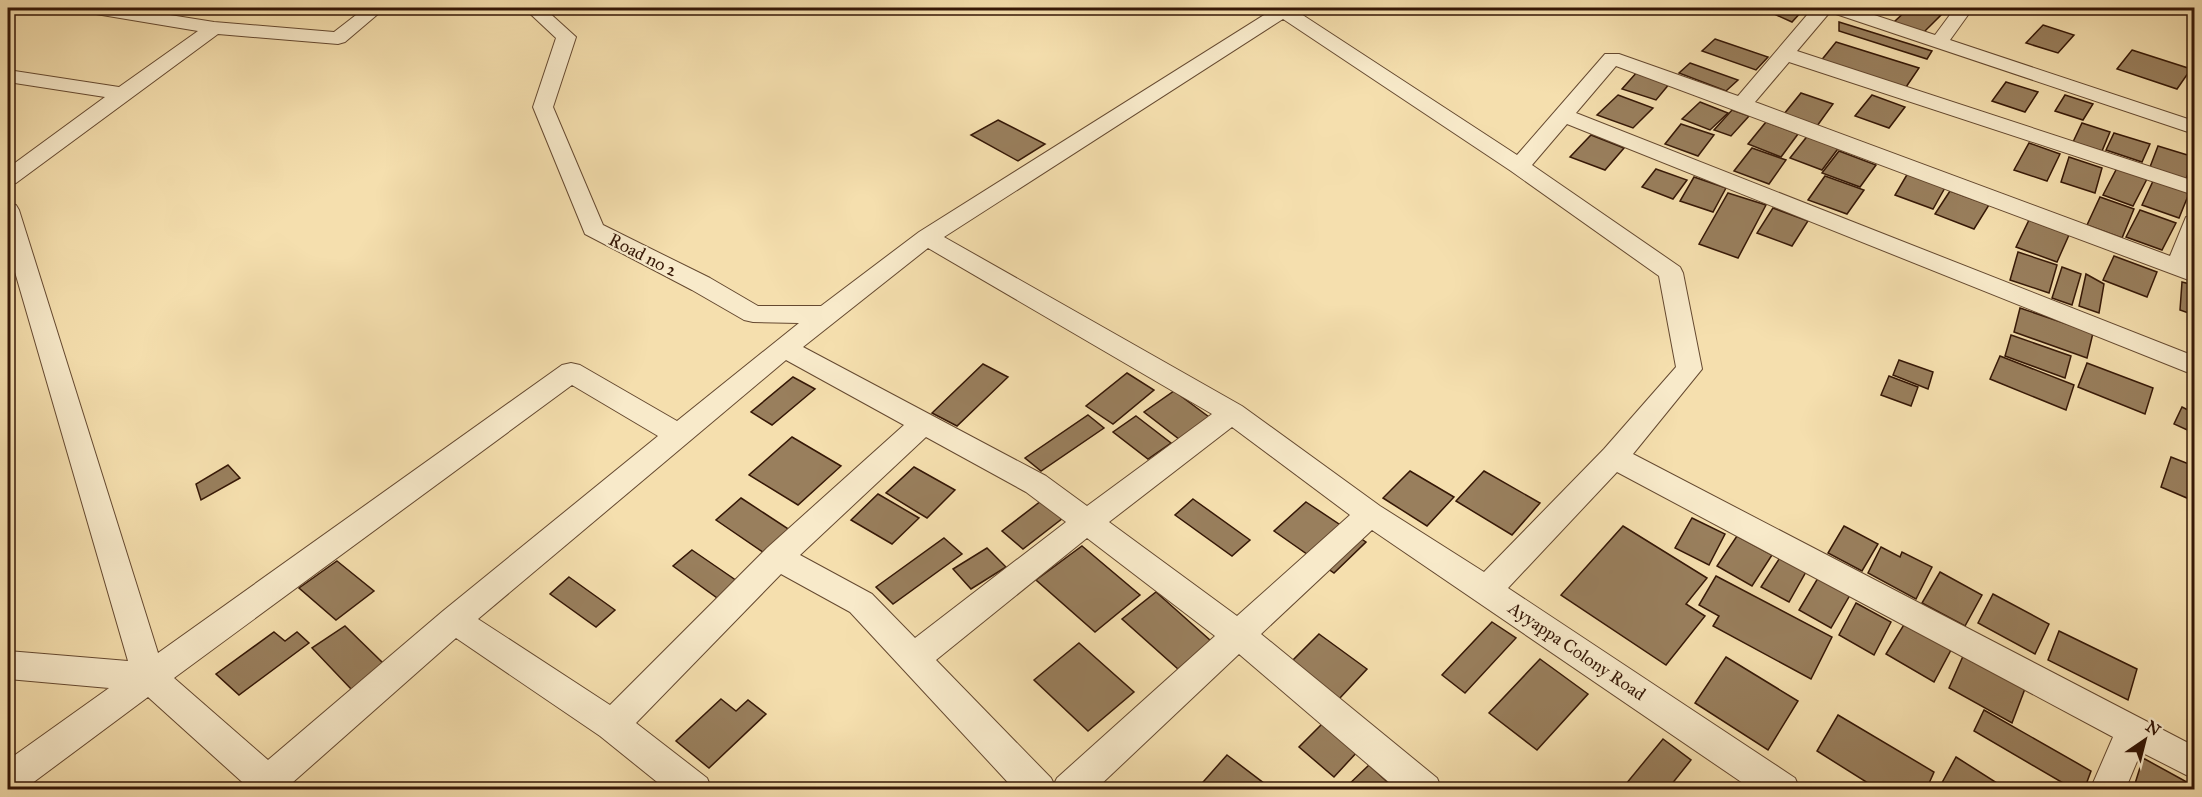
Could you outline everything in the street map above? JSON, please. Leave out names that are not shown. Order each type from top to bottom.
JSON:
[{"type":"street","points":[[96,8],[214,28],[338,38],[376,8]]},
{"type":"street","points":[[183,23],[204,8]]},
{"type":"street","name":"Road no 2","points":[[533,8],[566,37],[543,107],[593,229],[701,284],[753,314],[827,315]]},
{"type":"street","points":[[1742,105],[1823,8]]},
{"type":"street","points":[[1836,8],[2194,128]]},
{"type":"street","points":[[1939,42],[1964,8]]},
{"type":"street","points":[[8,210],[149,677],[273,785],[454,620],[784,348],[927,237],[1285,9],[1519,166],[1671,273],[1689,369],[1614,457],[1487,590]]},
{"type":"street","points":[[8,178],[214,28]]},
{"type":"street","points":[[1785,54],[2194,188]]},
{"type":"street","points":[[1519,166],[1611,58],[2186,271],[2194,222]]},
{"type":"street","points":[[8,76],[123,94]]},
{"type":"street","points":[[1563,115],[2194,366]]},
{"type":"street","name":"Ayyappa Colony Road","points":[[927,237],[1232,413],[1370,514],[1783,789]]},
{"type":"street","points":[[784,348],[1036,484],[1240,636],[1425,789]]},
{"type":"street","points":[[8,780],[571,372],[680,435]]},
{"type":"street","points":[[914,658],[1087,522],[1232,413]]},
{"type":"street","points":[[612,725],[778,557],[923,424]]},
{"type":"street","points":[[1614,457],[2194,763]]},
{"type":"street","points":[[1069,789],[1240,636],[1370,514]]},
{"type":"street","points":[[778,557],[861,603],[1040,789]]},
{"type":"street","points":[[454,620],[612,725],[695,789]]},
{"type":"street","points":[[8,665],[149,677]]},
{"type":"street","points":[[2107,789],[2133,730]]},
{"type":"building","points":[[1778,8],[1803,10],[1792,22],[1772,13]]},
{"type":"building","points":[[1909,8],[1919,8],[1941,15],[1924,32],[1894,22]]},
{"type":"building","points":[[1839,22],[1932,51],[1927,59],[1839,31]]},
{"type":"building","points":[[2043,25],[2074,35],[2058,53],[2026,43]]},
{"type":"building","points":[[1715,39],[1768,57],[1756,70],[1702,51]]},
{"type":"building","points":[[1836,42],[1919,68],[1904,90],[1820,62]]},
{"type":"building","points":[[2132,50],[2191,69],[2177,89],[2117,69]]},
{"type":"building","points":[[1690,63],[1738,80],[1726,91],[1679,73]]},
{"type":"building","points":[[1637,72],[1670,83],[1656,100],[1622,89]]},
{"type":"building","points":[[2006,82],[2038,92],[2025,112],[1992,101]]},
{"type":"building","points":[[1801,93],[1833,104],[1817,126],[1784,114]]},
{"type":"building","points":[[1618,95],[1653,108],[1633,128],[1597,115]]},
{"type":"building","points":[[1872,95],[1905,107],[1889,128],[1855,116]]},
{"type":"building","points":[[2065,95],[2093,104],[2083,120],[2055,111]]},
{"type":"building","points":[[1700,102],[1728,113],[1710,130],[1682,119]]},
{"type":"building","points":[[1732,110],[1749,116],[1731,136],[1714,130]]},
{"type":"building","points":[[998,120],[1045,144],[1018,161],[971,135]]},
{"type":"building","points":[[1766,122],[1798,134],[1781,157],[1748,144]]},
{"type":"building","points":[[2082,123],[2110,132],[2102,151],[2073,142]]},
{"type":"building","points":[[1681,124],[1714,135],[1698,156],[1665,144]]},
{"type":"building","points":[[2114,133],[2150,144],[2142,162],[2106,150]]},
{"type":"building","points":[[1809,134],[1840,146],[1822,170],[1790,158]]},
{"type":"building","points":[[1591,135],[1624,148],[1605,170],[1570,157]]},
{"type":"building","points":[[2029,143],[2060,154],[2047,181],[2014,170]]},
{"type":"building","points":[[2158,146],[2194,157],[2186,179],[2150,167]]},
{"type":"building","points":[[1752,148],[1786,160],[1769,184],[1734,171]]},
{"type":"building","points":[[1839,151],[1876,165],[1860,187],[1822,173]]},
{"type":"building","points":[[2069,157],[2102,168],[2095,193],[2061,182]]},
{"type":"building","points":[[2117,168],[2147,179],[2133,206],[2103,195]]},
{"type":"building","points":[[1656,169],[1687,180],[1673,199],[1642,187]]},
{"type":"building","points":[[1908,173],[1946,186],[1933,209],[1895,195]]},
{"type":"building","points":[[1825,176],[1864,190],[1847,214],[1808,200]]},
{"type":"building","points":[[1694,177],[1726,188],[1713,212],[1680,201]]},
{"type":"building","points":[[2154,179],[2190,191],[2179,218],[2142,205]]},
{"type":"building","points":[[1950,191],[1989,205],[1974,229],[1935,214]]},
{"type":"building","points":[[1728,193],[1766,205],[1738,258],[1699,244]]},
{"type":"building","points":[[2100,197],[2134,209],[2122,238],[2087,225]]},
{"type":"building","points":[[1773,208],[1808,221],[1792,246],[1757,233]]},
{"type":"building","points":[[2140,210],[2176,223],[2162,250],[2126,237]]},
{"type":"building","points":[[2029,220],[2069,235],[2057,262],[2016,247]]},
{"type":"building","points":[[2018,252],[2057,265],[2049,293],[2010,280]]},
{"type":"building","points":[[2114,256],[2157,272],[2147,297],[2103,280]]},
{"type":"building","points":[[2062,267],[2081,274],[2072,305],[2052,298]]},
{"type":"building","points":[[2086,274],[2104,284],[2099,313],[2079,306]]},
{"type":"building","points":[[2182,282],[2194,285],[2194,315],[2180,310]]},
{"type":"building","points":[[2020,308],[2093,333],[2087,358],[2014,332]]},
{"type":"building","points":[[2011,335],[2071,356],[2065,378],[2005,356]]},
{"type":"building","points":[[2000,356],[2074,385],[2066,410],[1990,379]]},
{"type":"building","points":[[1899,360],[1933,372],[1928,389],[1893,375]]},
{"type":"building","points":[[2087,363],[2153,388],[2145,414],[2078,387]]},
{"type":"building","points":[[983,364],[1008,377],[957,426],[932,413]]},
{"type":"building","points":[[1127,373],[1154,390],[1113,424],[1086,406]]},
{"type":"building","points":[[1889,376],[1918,387],[1911,406],[1881,395]]},
{"type":"building","points":[[793,377],[815,389],[772,425],[751,412]]},
{"type":"building","points":[[1174,391],[1209,417],[1179,439],[1144,412]]},
{"type":"building","points":[[2182,407],[2194,413],[2194,433],[2174,424]]},
{"type":"building","points":[[1088,415],[1104,428],[1041,471],[1025,458]]},
{"type":"building","points":[[1136,416],[1171,443],[1148,459],[1113,432]]},
{"type":"building","points":[[792,437],[841,466],[798,505],[749,475]]},
{"type":"building","points":[[2171,457],[2194,466],[2194,501],[2161,487]]},
{"type":"building","points":[[228,465],[240,478],[201,500],[196,484]]},
{"type":"building","points":[[914,467],[955,490],[927,518],[886,493]]},
{"type":"building","points":[[1410,471],[1454,497],[1427,526],[1383,498]]},
{"type":"building","points":[[1484,471],[1540,503],[1512,535],[1456,501]]},
{"type":"building","points":[[878,494],[919,518],[892,544],[851,520]]},
{"type":"building","points":[[741,498],[793,532],[767,555],[716,520]]},
{"type":"building","points":[[1193,499],[1250,540],[1232,556],[1175,515]]},
{"type":"building","points":[[1041,501],[1063,518],[1023,549],[1002,531]]},
{"type":"building","points":[[1306,502],[1366,542],[1334,573],[1274,531]]},
{"type":"building","points":[[1692,518],[1725,534],[1709,565],[1675,548]]},
{"type":"building","points":[[1623,526],[1707,578],[1686,604],[1705,616],[1666,665],[1561,595]]},
{"type":"building","points":[[1844,526],[1878,544],[1862,571],[1828,553]]},
{"type":"building","points":[[1737,536],[1772,555],[1752,586],[1717,566]]},
{"type":"building","points":[[944,538],[962,554],[893,604],[876,587]]},
{"type":"building","points":[[1082,546],[1140,595],[1095,632],[1036,580]]},
{"type":"building","points":[[1881,547],[1900,557],[1902,552],[1932,567],[1916,599],[1868,573]]},
{"type":"building","points":[[987,548],[1006,567],[971,589],[953,569]]},
{"type":"building","points":[[692,550],[740,583],[720,600],[673,566]]},
{"type":"building","points":[[1781,556],[1807,570],[1789,602],[1761,587]]},
{"type":"building","points":[[337,561],[374,591],[336,620],[299,588]]},
{"type":"building","points":[[1940,572],[1982,595],[1965,626],[1922,603]]},
{"type":"building","points":[[1716,576],[1832,637],[1811,679],[1713,626],[1719,616],[1699,605]]},
{"type":"building","points":[[569,577],[615,610],[596,627],[550,594]]},
{"type":"building","points":[[1818,578],[1850,595],[1831,628],[1799,610]]},
{"type":"building","points":[[1156,592],[1211,641],[1178,669],[1122,619]]},
{"type":"building","points":[[1993,594],[2049,624],[2035,654],[1978,623]]},
{"type":"building","points":[[1856,603],[1891,622],[1874,655],[1839,635]]},
{"type":"building","points":[[1492,622],[1516,638],[1465,693],[1442,675]]},
{"type":"building","points":[[1905,623],[1951,650],[1934,682],[1886,654]]},
{"type":"building","points":[[345,626],[385,665],[352,690],[312,648]]},
{"type":"building","points":[[2059,631],[2137,669],[2128,700],[2048,660]]},
{"type":"building","points":[[274,632],[285,641],[297,632],[309,643],[239,695],[216,674]]},
{"type":"building","points":[[1319,634],[1367,669],[1339,699],[1290,663]]},
{"type":"building","points":[[1079,643],[1134,692],[1088,731],[1034,680]]},
{"type":"building","points":[[1964,654],[2026,686],[2012,723],[1949,688]]},
{"type":"building","points":[[1726,657],[1798,701],[1768,750],[1695,703]]},
{"type":"building","points":[[1540,659],[1588,694],[1537,750],[1489,713]]},
{"type":"building","points":[[721,699],[736,711],[748,700],[766,714],[709,768],[676,741]]},
{"type":"building","points":[[1984,710],[2091,771],[2084,790],[2075,790],[1974,731]]},
{"type":"building","points":[[1838,715],[1934,772],[1926,790],[1879,790],[1817,751]]},
{"type":"building","points":[[1323,723],[1358,751],[1334,777],[1299,747]]},
{"type":"building","points":[[1663,739],[1691,760],[1667,790],[1621,790]]},
{"type":"building","points":[[1227,755],[1273,790],[1196,790]]},
{"type":"building","points":[[1956,757],[2008,790],[1938,790]]},
{"type":"building","points":[[2143,758],[2194,786],[2194,790],[2133,790]]},
{"type":"building","points":[[1369,765],[1396,790],[1348,790],[1346,787]]}]
